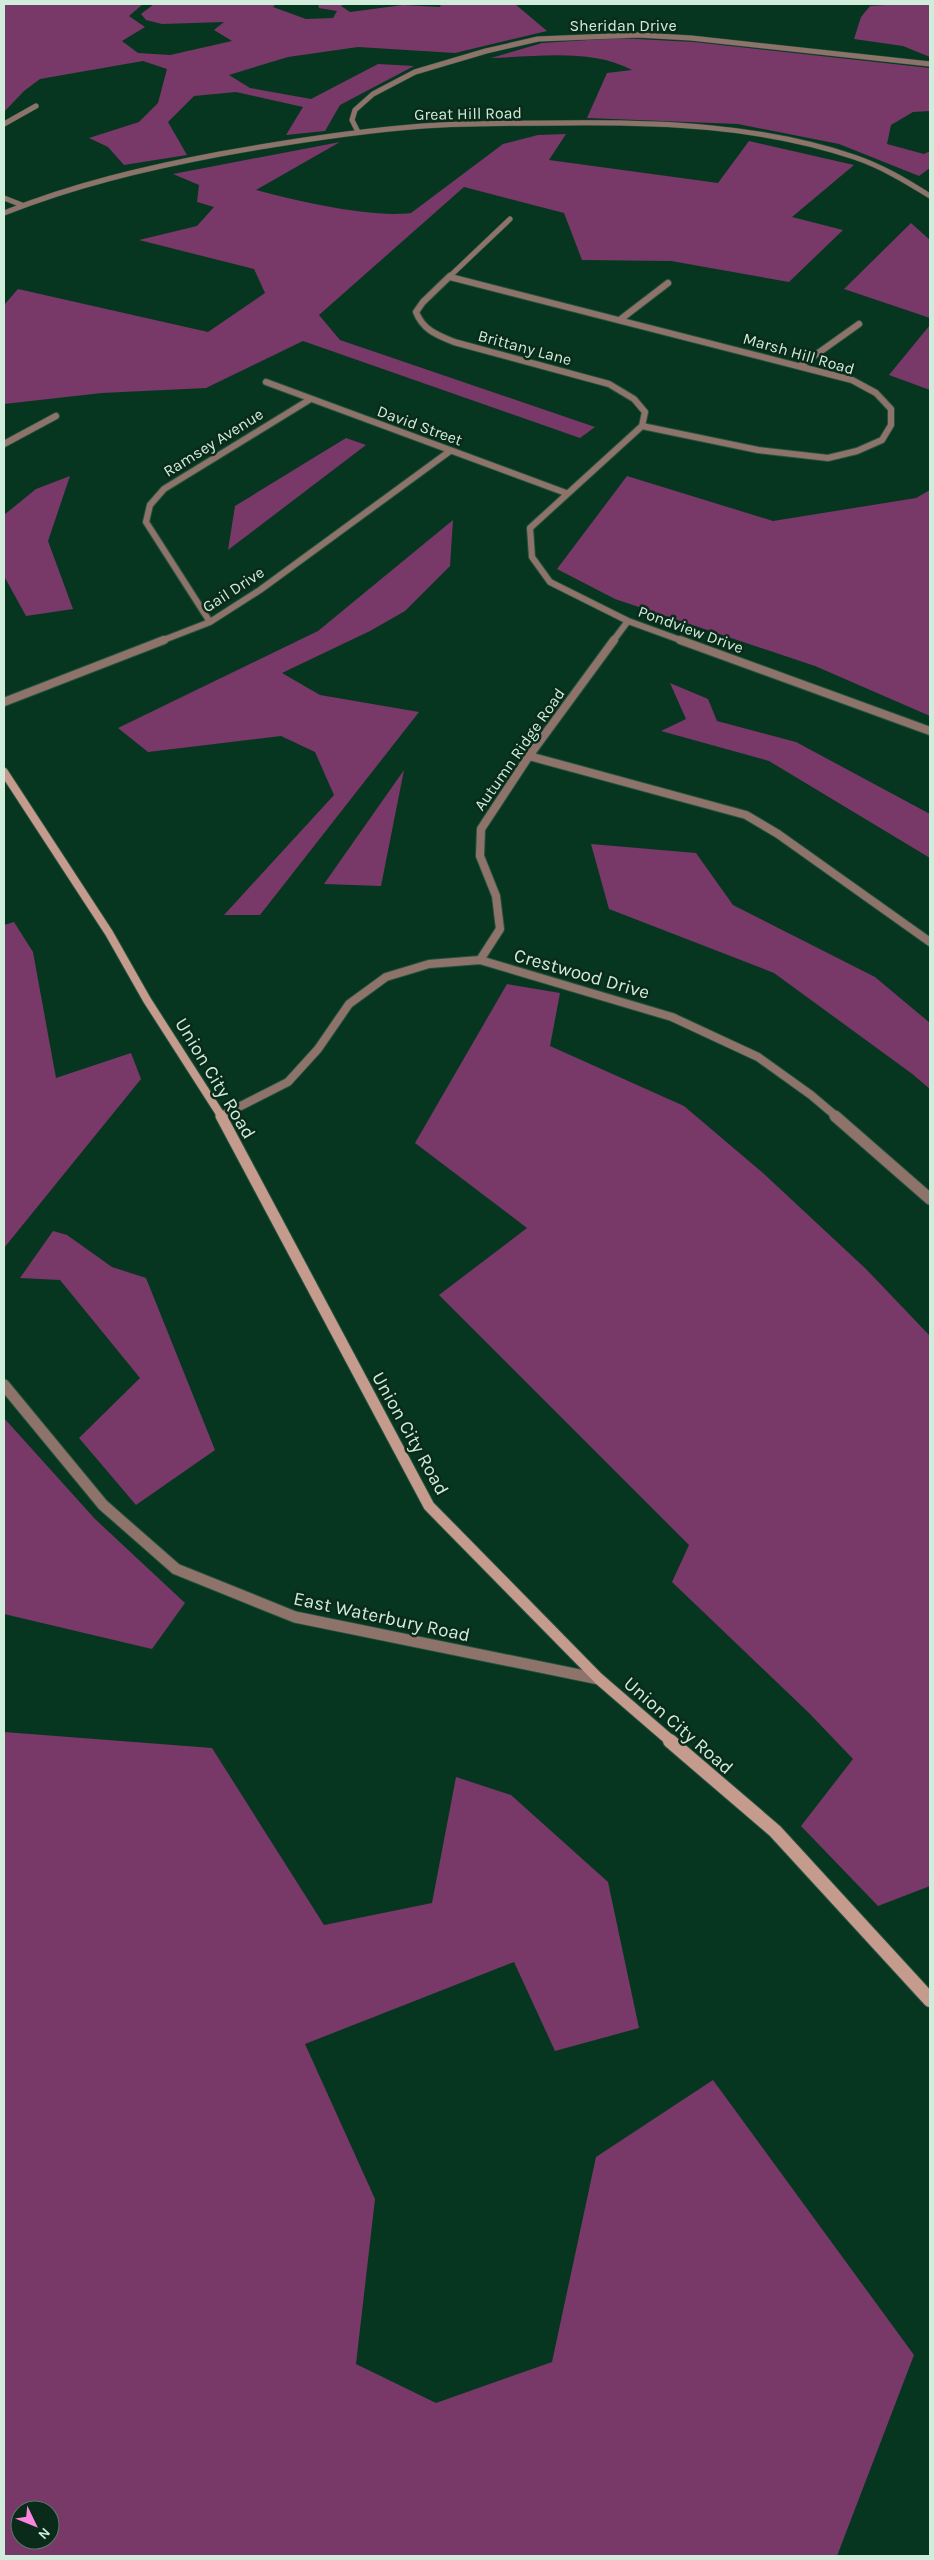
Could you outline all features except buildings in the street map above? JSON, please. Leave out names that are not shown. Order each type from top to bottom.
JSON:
[{"type":"main road","name":"Union City Road","points":[[4,772],[109,933],[147,1000],[221,1116],[429,1506],[599,1679],[775,1831],[930,2000]]},
{"type":"street","name":"Sheridan Drive","points":[[358,132],[352,120],[354,110],[385,86],[434,66],[538,39],[629,35],[691,38],[930,64]]},
{"type":"street","points":[[4,124],[36,106]]},
{"type":"street","name":"Great Hill Road","points":[[4,213],[22,205],[126,173],[242,150],[358,132],[436,125],[599,122],[673,126],[755,135],[806,144],[854,157],[900,176],[930,196]]},
{"type":"street","points":[[4,198],[22,205]]},
{"type":"street","name":"Brittany Lane","points":[[510,219],[424,302],[416,312],[420,323],[431,333],[454,342],[609,384],[634,399],[645,412],[642,426]]},
{"type":"street","name":"Marsh Hill Road","points":[[450,277],[621,319],[852,380],[876,393],[891,409],[891,425],[882,440],[857,451],[828,458],[758,450],[642,426]]},
{"type":"street","points":[[621,319],[668,283]]},
{"type":"street","points":[[800,366],[859,324]]},
{"type":"street","name":"David Street","points":[[266,382],[309,400],[566,493]]},
{"type":"street","name":"Ramsey Avenue","points":[[210,622],[146,522],[150,505],[164,489],[309,400]]},
{"type":"street","points":[[4,444],[56,416]]},
{"type":"street","points":[[566,493],[642,426]]},
{"type":"street","name":"Gail Drive","points":[[4,702],[210,622],[260,590],[450,451]]},
{"type":"street","name":"Pondview Drive","points":[[566,493],[530,528],[532,557],[550,582],[628,620],[930,731]]},
{"type":"street","name":"Autumn Ridge Road","points":[[480,960],[500,929],[496,896],[480,856],[481,829],[529,756],[628,620]]},
{"type":"street","points":[[529,756],[746,815],[778,834],[930,942]]},
{"type":"street","name":"Crestwood Drive","points":[[221,1116],[288,1082],[318,1049],[349,1004],[386,978],[429,964],[480,960],[672,1017],[758,1057],[810,1095],[930,1199]]},
{"type":"street","name":"East Waterbury Road","points":[[4,1385],[103,1505],[176,1569],[295,1617],[599,1679]]},
{"type":"shaded area","points":[[4,4],[143,4],[129,16],[145,27],[122,41],[138,53],[170,55],[232,41],[214,30],[224,22],[162,24],[146,20],[141,14],[154,4],[276,4],[273,7],[306,19],[333,18],[337,11],[319,8],[318,4],[345,4],[341,6],[350,12],[403,5],[440,7],[441,4],[515,4],[547,31],[455,53],[358,47],[288,57],[229,75],[250,88],[311,99],[378,64],[414,66],[340,105],[325,131],[286,135],[303,107],[236,92],[194,96],[168,122],[187,155],[124,165],[108,147],[89,138],[139,122],[158,103],[167,69],[143,61],[40,79],[24,91],[4,112]]},
{"type":"shaded area","points":[[930,4],[930,57],[903,46],[854,39],[861,17],[870,6]]},
{"type":"shaded area","points":[[618,38],[694,42],[930,68],[930,111],[913,112],[891,125],[887,144],[924,154],[930,151],[930,168],[919,176],[839,144],[738,124],[587,118],[607,73],[632,70],[616,63],[581,56],[491,58],[542,43]]},
{"type":"shaded area","points":[[566,134],[549,160],[718,183],[749,141],[854,165],[792,217],[843,230],[789,282],[671,261],[582,260],[564,213],[464,187],[319,315],[340,340],[595,427],[580,438],[303,341],[206,388],[102,393],[4,404],[4,305],[18,289],[208,332],[265,293],[254,269],[139,240],[197,226],[214,207],[197,202],[199,185],[173,174],[340,142],[256,190],[291,199],[355,211],[394,214],[411,213],[503,144],[538,135]]},
{"type":"shaded area","points":[[911,223],[930,240],[930,318],[844,289]]},
{"type":"shaded area","points":[[930,325],[930,390],[889,375]]},
{"type":"shaded area","points":[[346,438],[366,445],[228,550],[235,506]]},
{"type":"shaded area","points":[[70,476],[48,541],[73,609],[26,616],[4,576],[4,515],[36,489]]},
{"type":"shaded area","points":[[627,476],[773,521],[916,498],[930,490],[930,716],[815,666],[615,599],[557,569]]},
{"type":"shaded area","points":[[453,520],[450,566],[405,611],[370,631],[282,673],[320,695],[419,712],[260,915],[224,915],[334,795],[315,752],[281,736],[148,752],[118,728],[318,631]]},
{"type":"shaded area","points":[[670,683],[708,699],[717,721],[796,742],[930,814],[930,858],[769,761],[661,731],[686,719]]},
{"type":"shaded area","points":[[404,770],[381,886],[324,884]]},
{"type":"shaded area","points":[[591,844],[696,853],[733,905],[875,977],[930,1023],[930,1089],[911,1073],[774,973],[609,909]]},
{"type":"shaded area","points":[[14,922],[33,952],[56,1078],[131,1053],[141,1079],[4,1248],[4,925]]},
{"type":"shaded area","points":[[507,984],[560,993],[550,1046],[684,1106],[763,1173],[866,1269],[930,1336],[930,1886],[878,1906],[801,1826],[853,1759],[809,1713],[672,1582],[689,1545],[439,1295],[527,1228],[415,1143]]},
{"type":"shaded area","points":[[53,1231],[67,1235],[112,1267],[146,1278],[215,1450],[136,1505],[79,1438],[140,1378],[60,1280],[20,1278]]},
{"type":"shaded area","points":[[4,1418],[95,1519],[185,1603],[152,1649],[4,1614]]},
{"type":"shaded area","points":[[4,1732],[212,1748],[324,1925],[432,1903],[456,1777],[511,1795],[608,1882],[639,2028],[555,2051],[514,1962],[305,2044],[375,2199],[356,2364],[436,2403],[552,2362],[596,2157],[713,2080],[914,2355],[837,2556],[4,2556]]}]
